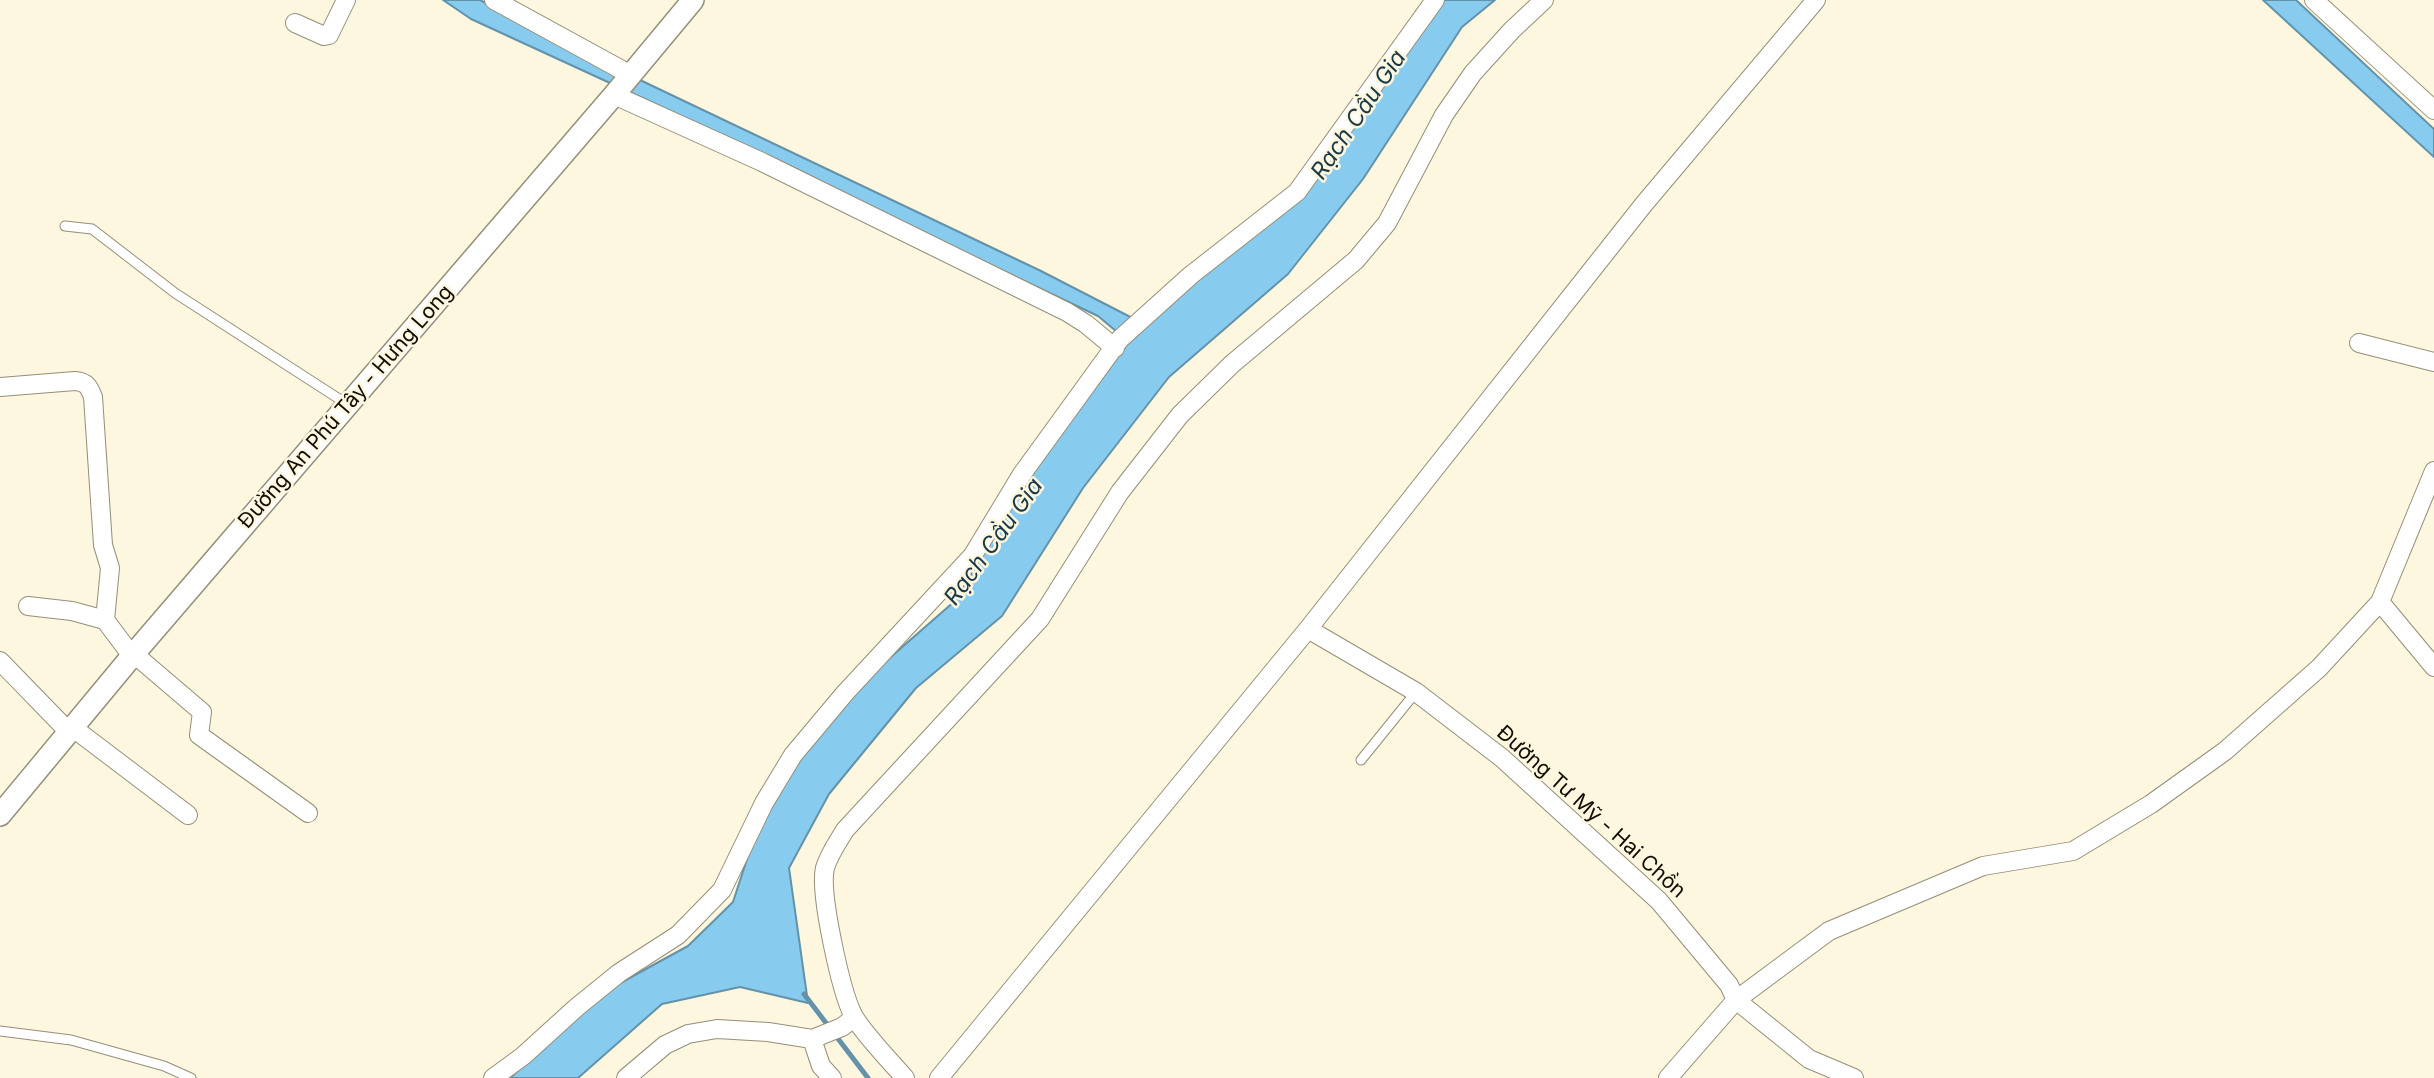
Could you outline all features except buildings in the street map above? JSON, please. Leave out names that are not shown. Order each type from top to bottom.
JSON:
[{"type":"street","points":[[295,23],[324,36],[329,35],[346,0]]},
{"type":"street","points":[[494,0],[631,75]]},
{"type":"street","name":"Đường An Phú Tây - Hưng Long","points":[[0,815],[70,729],[693,0]]},
{"type":"street","points":[[493,1078],[523,1056],[619,973],[678,935],[722,890],[764,803],[793,755],[845,693],[972,555],[1022,474],[1117,344],[1191,275],[1297,192],[1434,0]]},
{"type":"street","points":[[905,1078],[848,1022],[823,890],[828,857],[845,830],[1040,619],[1120,492],[1180,415],[1232,364],[1356,260],[1387,223],[1444,115],[1473,73],[1544,0]]},
{"type":"street","points":[[939,1078],[1308,629],[1644,204],[1816,0]]},
{"type":"street","points":[[2314,0],[2434,110]]},
{"type":"street","points":[[615,93],[762,162],[1067,313],[1117,344]]},
{"type":"street","points":[[2359,343],[2434,362]]},
{"type":"street","points":[[0,387],[75,381],[89,386],[93,397],[103,545],[110,568],[105,620]]},
{"type":"street","points":[[1668,1078],[1736,1000],[1829,931],[1983,866],[2073,851],[2151,804],[2225,751],[2319,668],[2380,602],[2434,471]]},
{"type":"street","points":[[2380,602],[2434,667]]},
{"type":"street","points":[[28,606],[72,611],[105,620],[133,655],[202,712],[198,731],[200,735],[308,813]]},
{"type":"street","name":"Đường Tư Mỹ - Hai Chồn","points":[[1308,629],[1416,692],[1502,758],[1659,901],[1730,985],[1736,1000],[1809,1059],[1854,1078]]},
{"type":"street","points":[[0,661],[70,729],[188,814]]},
{"type":"street","points":[[626,1078],[665,1045],[688,1034],[729,1030],[768,1032],[812,1039],[848,1022]]},
{"type":"street","points":[[812,1039],[821,1066],[832,1078]]},
{"type":"lane","points":[[65,226],[92,229],[175,293],[349,405]]},
{"type":"lane","points":[[1360,760],[1416,692]]},
{"type":"lane","points":[[0,1031],[72,1040],[164,1066],[191,1078]]},
{"type":"water","name":"Rạch Cầu Gia","points":[[443,0],[480,0],[577,50],[1041,271],[1144,324],[1311,187],[1441,0],[1495,0],[1462,27],[1363,179],[1288,274],[1169,377],[1083,488],[1002,616],[916,688],[829,794],[789,868],[808,1003],[740,987],[662,1004],[578,1078],[510,1078],[602,993],[688,946],[733,902],[761,816],[798,761],[861,683],[956,600],[1029,477],[1129,342],[1098,316],[788,165],[471,19]]},
{"type":"water","points":[[2263,0],[2296,0],[2434,129],[2434,157]]},
{"type":"waterway","points":[[804,994],[868,1078]]}]
